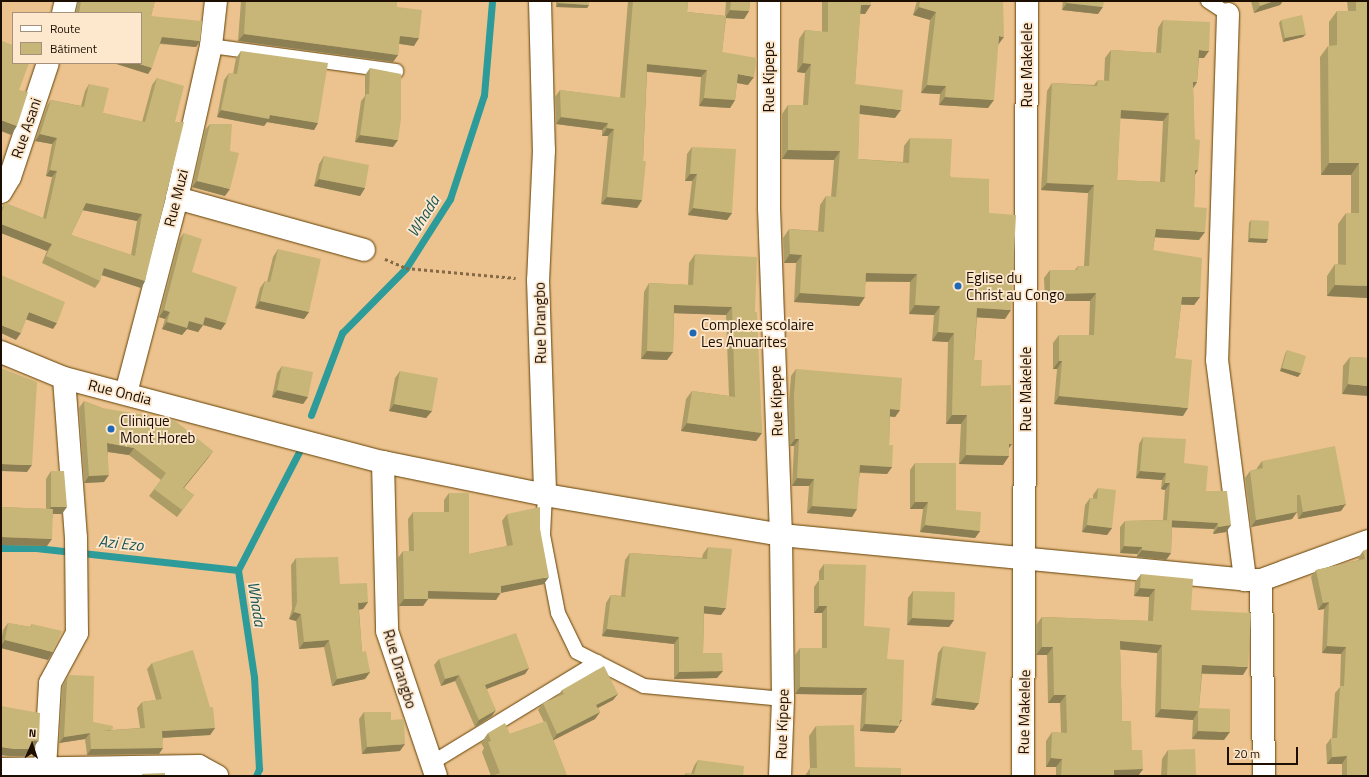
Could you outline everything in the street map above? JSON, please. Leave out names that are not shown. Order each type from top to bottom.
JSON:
[{"type":"street","points":[[63,12],[66,1]]},
{"type":"street","name":"Rue Muzi","points":[[126,392],[177,198],[211,46],[216,1]]},
{"type":"street","name":"Rue Drangbo","points":[[540,1],[544,143],[538,280],[544,495]]},
{"type":"street","name":"Rue Kipepe","points":[[769,1],[769,208],[782,535],[783,699],[780,776]]},
{"type":"street","name":"Rue Makelele","points":[[1023,776],[1026,561],[1027,1]]},
{"type":"street","points":[[1228,14],[1216,360],[1253,580],[1264,776]]},
{"type":"street","name":"Rue Asani","points":[[1,192],[10,177],[48,64]]},
{"type":"street","points":[[177,198],[364,250]]},
{"type":"street","name":"Rue Ondia","points":[[1,352],[64,378],[126,392],[289,435],[313,444],[383,462],[544,495],[782,535],[1026,561],[1253,580]]},
{"type":"street","points":[[46,768],[50,683],[78,633],[76,549],[64,378]]},
{"type":"street","name":"Rue Drangbo","points":[[383,462],[386,631],[433,770]]},
{"type":"street","points":[[1253,580],[1368,541]]},
{"type":"street","points":[[10,771],[46,768],[199,766],[216,776]]},
{"type":"lane","points":[[1208,1],[1228,14]]},
{"type":"lane","points":[[211,46],[396,71]]},
{"type":"lane","points":[[544,495],[543,535],[558,613],[577,652],[644,686],[783,699]]},
{"type":"lane","points":[[433,770],[597,662]]},
{"type":"path","points":[[364,250],[406,268],[538,280]]},
{"type":"building","points":[[81,1],[155,1],[151,16],[202,21],[200,41],[162,37],[152,68],[140,64],[142,64],[142,12],[79,12]]},
{"type":"building","points":[[246,1],[397,1],[397,7],[422,10],[419,38],[400,36],[398,55],[244,34]]},
{"type":"building","points":[[559,1],[589,1],[589,5],[558,3]]},
{"type":"building","points":[[633,1],[688,1],[687,12],[726,16],[722,52],[757,58],[754,77],[738,74],[735,100],[704,98],[707,70],[647,64],[643,161],[646,161],[642,200],[607,197],[614,129],[607,128],[608,123],[561,117],[560,90],[625,98]]},
{"type":"building","points":[[731,1],[750,1],[749,11],[730,10]]},
{"type":"building","points":[[828,1],[871,1],[871,5],[861,5],[855,84],[903,90],[901,110],[860,105],[858,159],[909,163],[910,138],[952,139],[950,177],[989,179],[989,213],[1016,215],[1011,310],[977,308],[974,360],[982,360],[981,386],[1011,385],[1012,444],[1009,444],[1009,456],[966,455],[967,415],[952,415],[954,333],[938,332],[940,306],[915,305],[917,274],[866,273],[865,297],[800,293],[802,255],[790,254],[789,229],[824,232],[826,196],[836,197],[840,151],[788,150],[788,105],[808,105],[811,64],[803,63],[805,30],[828,32]]},
{"type":"building","points":[[920,1],[1003,1],[1004,37],[999,36],[994,100],[945,97],[946,86],[927,85],[936,12],[919,7]]},
{"type":"building","points":[[1067,1],[1104,1],[1103,7],[1067,3]]},
{"type":"building","points":[[1258,1],[1274,1],[1260,6]]},
{"type":"building","points":[[1356,1],[1368,1],[1368,286],[1335,285],[1335,264],[1346,265],[1346,213],[1359,213],[1359,163],[1329,163],[1328,46],[1337,45],[1337,11],[1356,11]]},
{"type":"building","points":[[1302,15],[1306,34],[1285,38],[1281,20]]},
{"type":"building","points":[[1163,20],[1210,22],[1209,51],[1199,50],[1197,82],[1193,82],[1195,139],[1200,140],[1198,170],[1195,170],[1194,207],[1207,208],[1205,232],[1156,229],[1153,250],[1202,258],[1200,297],[1182,297],[1175,358],[1192,360],[1188,408],[1059,396],[1062,361],[1059,361],[1059,335],[1094,335],[1096,293],[1050,294],[1050,270],[1077,270],[1078,266],[1089,266],[1094,185],[1047,183],[1052,83],[1097,86],[1098,80],[1109,81],[1111,50],[1161,53]],"holes":[[[1121,110],[1169,113],[1165,182],[1117,180]]]},
{"type":"building","points":[[2,41],[12,45],[12,64],[29,64],[19,90],[28,92],[17,126],[1,120]]},
{"type":"building","points":[[241,51],[328,63],[318,123],[270,115],[269,119],[221,110],[229,73],[237,74]]},
{"type":"building","points":[[370,68],[401,74],[401,119],[398,140],[360,135],[366,94],[369,94]]},
{"type":"building","points":[[157,78],[184,86],[175,122],[184,122],[145,281],[104,268],[100,281],[46,256],[52,244],[1,224],[1,214],[5,203],[46,219],[57,171],[50,170],[57,138],[40,134],[51,100],[84,107],[89,84],[109,88],[103,113],[145,122]],"holes":[[[86,203],[142,214],[135,256],[71,235]]]},
{"type":"building","points":[[210,124],[232,124],[230,151],[239,153],[230,189],[197,181]]},
{"type":"building","points":[[692,147],[736,149],[732,213],[693,208],[697,174],[690,174]]},
{"type":"building","points":[[324,156],[369,165],[365,188],[319,179]]},
{"type":"building","points":[[1251,220],[1269,221],[1268,239],[1250,238]]},
{"type":"building","points":[[184,233],[202,239],[192,272],[237,287],[226,323],[205,317],[203,325],[189,321],[187,328],[167,322],[170,312],[164,310]]},
{"type":"building","points":[[278,249],[321,259],[309,312],[260,301],[265,281],[270,282]]},
{"type":"building","points":[[695,254],[757,257],[755,312],[757,312],[762,433],[687,423],[692,391],[735,397],[732,307],[674,305],[673,352],[647,351],[649,283],[693,285]]},
{"type":"building","points":[[1,275],[65,302],[57,323],[29,312],[21,333],[1,325]]},
{"type":"building","points":[[1287,350],[1306,356],[1301,373],[1282,368]]},
{"type":"building","points":[[1350,357],[1368,358],[1368,386],[1348,384]]},
{"type":"building","points":[[282,366],[313,372],[308,397],[277,390]]},
{"type":"building","points":[[1,368],[37,382],[32,465],[1,464]]},
{"type":"building","points":[[796,369],[902,378],[900,410],[890,409],[889,445],[893,445],[892,467],[860,465],[857,509],[812,506],[814,479],[797,478],[799,439],[795,439],[794,395]]},
{"type":"building","points":[[400,371],[438,378],[432,411],[394,404]]},
{"type":"building","points":[[84,401],[102,408],[174,420],[213,451],[183,488],[194,495],[182,510],[154,489],[166,473],[134,448],[107,443],[109,475],[89,476]]},
{"type":"building","points":[[1143,437],[1186,439],[1184,463],[1208,466],[1206,491],[1227,491],[1231,525],[1218,527],[1218,523],[1167,520],[1170,483],[1165,483],[1166,473],[1140,471]]},
{"type":"building","points":[[1335,446],[1346,504],[1303,512],[1300,495],[1297,495],[1297,512],[1256,520],[1250,471],[1263,468],[1262,461]]},
{"type":"building","points":[[915,463],[956,463],[956,510],[981,512],[980,531],[925,525],[928,502],[915,502]]},
{"type":"building","points":[[51,471],[64,471],[67,507],[51,507]]},
{"type":"building","points":[[1098,488],[1116,490],[1112,528],[1087,525],[1090,498],[1097,499]]},
{"type":"building","points":[[449,493],[469,493],[469,554],[513,545],[507,514],[540,507],[540,529],[549,577],[501,586],[501,593],[428,591],[428,599],[404,599],[403,551],[414,551],[413,512],[449,512]]},
{"type":"building","points":[[1,507],[53,509],[52,539],[1,537]]},
{"type":"building","points":[[1172,520],[1171,553],[1142,550],[1142,547],[1124,546],[1125,521]]},
{"type":"building","points":[[708,547],[732,549],[726,608],[704,606],[703,653],[722,653],[723,671],[679,672],[679,637],[607,629],[611,595],[625,597],[630,553],[707,559]]},
{"type":"building","points":[[1368,549],[1368,776],[1347,776],[1347,756],[1332,757],[1331,738],[1337,738],[1340,686],[1344,686],[1346,647],[1327,646],[1329,602],[1323,603],[1316,570],[1365,559],[1363,551]]},
{"type":"building","points":[[338,557],[340,584],[367,583],[368,602],[358,603],[362,652],[366,651],[370,672],[337,679],[329,640],[304,642],[301,614],[294,612],[297,602],[296,558]]},
{"type":"building","points":[[824,564],[866,565],[864,626],[890,628],[887,659],[904,660],[902,720],[900,720],[899,726],[865,724],[867,688],[800,687],[800,648],[827,648],[827,606],[819,606],[819,580],[824,580]]},
{"type":"building","points":[[1141,574],[1193,579],[1191,610],[1251,613],[1248,667],[1202,665],[1199,708],[1230,709],[1230,732],[1198,731],[1198,711],[1161,709],[1162,645],[1120,641],[1122,721],[1131,721],[1132,750],[1142,750],[1143,769],[1114,770],[1114,776],[1061,776],[1062,759],[1051,758],[1052,732],[1067,733],[1066,695],[1054,695],[1053,647],[1042,647],[1042,617],[1153,621],[1155,589],[1140,588]]},
{"type":"building","points":[[913,591],[955,592],[954,620],[912,618]]},
{"type":"building","points":[[8,623],[31,627],[32,624],[62,631],[53,652],[5,640]]},
{"type":"building","points":[[516,633],[529,668],[485,685],[496,710],[479,720],[459,675],[445,679],[439,659]]},
{"type":"building","points":[[943,646],[986,652],[979,703],[936,698]]},
{"type":"building","points":[[193,650],[210,707],[213,707],[215,728],[162,731],[163,748],[91,749],[90,733],[64,737],[67,680],[69,675],[94,676],[93,722],[113,726],[113,729],[101,731],[145,728],[142,702],[162,699],[152,663]]},
{"type":"building","points":[[604,666],[618,694],[596,705],[600,712],[557,734],[543,703],[564,694],[562,690]]},
{"type":"building","points":[[1,706],[40,713],[39,740],[31,741],[30,749],[1,747]]},
{"type":"building","points":[[364,712],[391,712],[391,720],[404,719],[405,744],[367,747]]},
{"type":"building","points":[[546,721],[567,776],[494,776],[500,773],[488,742],[491,741],[488,733],[505,723],[510,734]]},
{"type":"building","points":[[854,725],[855,767],[901,768],[901,776],[810,776],[810,768],[817,768],[816,726]]},
{"type":"building","points":[[1195,749],[1196,776],[1167,776],[1168,750]]},
{"type":"building","points":[[698,760],[744,766],[743,776],[686,776],[686,773],[694,774]]},
{"type":"building","points":[[165,773],[165,776],[142,776],[142,774],[140,774]]},
{"type":"waterway","name":"Whada","points":[[311,415],[342,333],[406,268],[450,199],[484,95],[492,1]]},
{"type":"waterway","name":"Whada","points":[[256,776],[259,769],[254,677],[238,570],[300,450]]},
{"type":"waterway","name":"Azi Ezo","points":[[1,548],[36,548],[238,570]]},
{"type":"place","name":"Eglise du Christ au Congo","points":[[958,286]]},
{"type":"place","name":"Complexe scolaire Les Anuarites","points":[[693,333]]},
{"type":"place","name":"Clinique Mont Horeb","points":[[111,429]]}]
